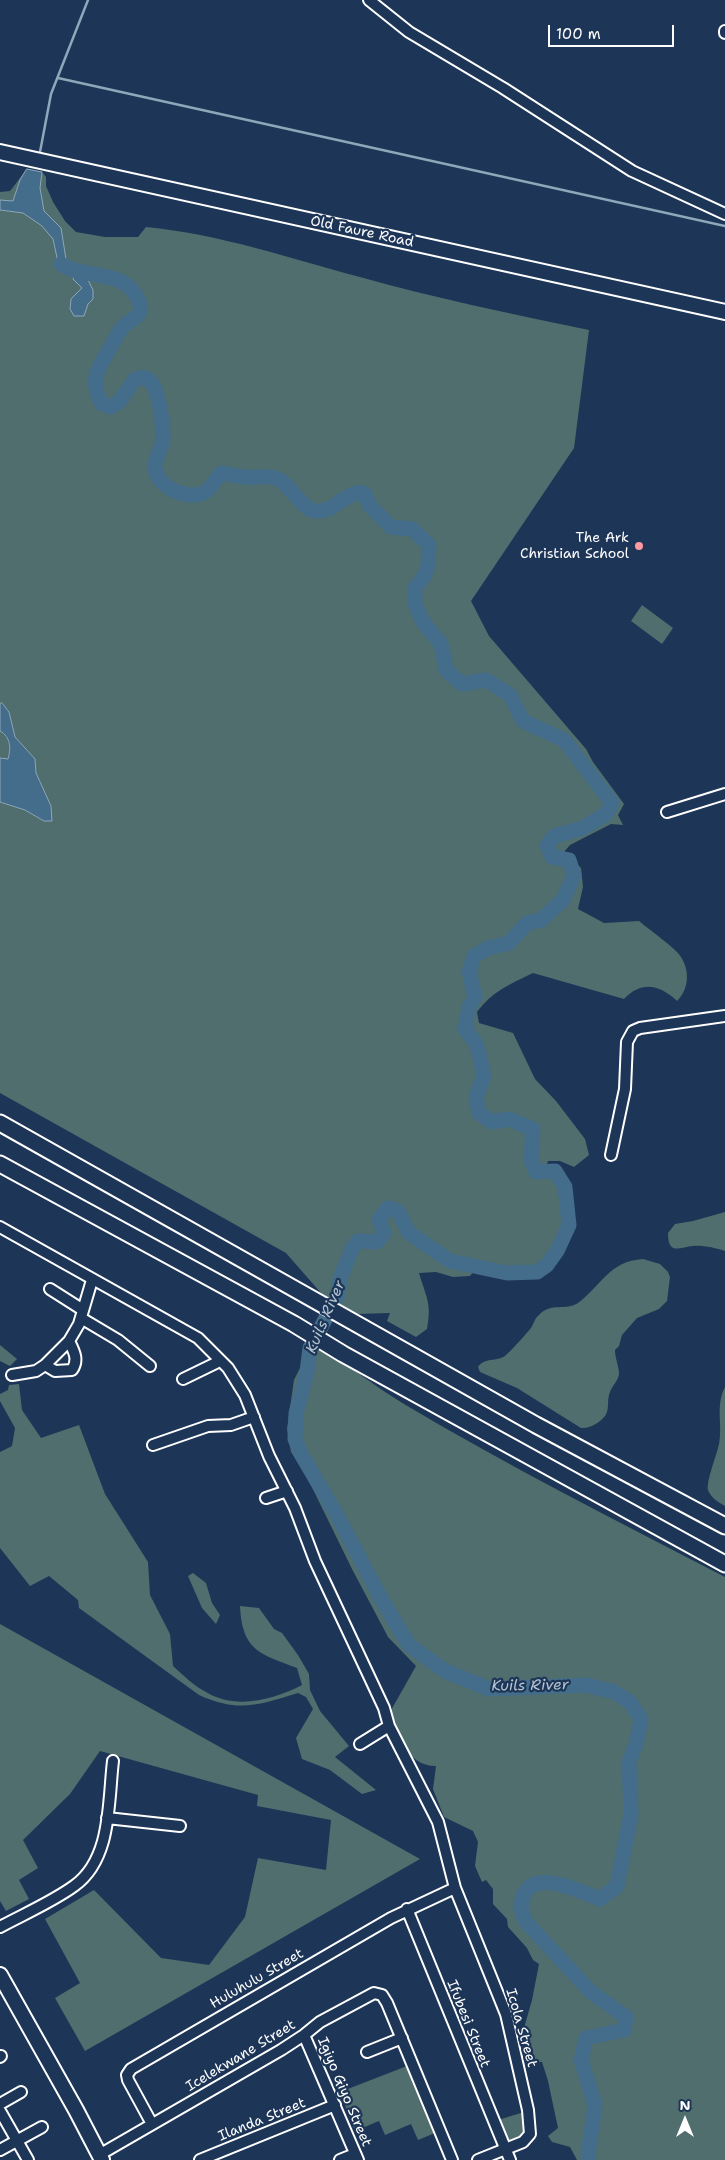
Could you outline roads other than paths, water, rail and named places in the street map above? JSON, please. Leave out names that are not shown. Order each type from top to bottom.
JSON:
[{"type":"highway","points":[[0,1123],[536,1425],[725,1526]]},
{"type":"highway","points":[[0,1164],[294,1324],[343,1354],[725,1564]]},
{"type":"main road","name":"Old Faure Road","points":[[0,152],[725,312]]},
{"type":"main road","points":[[0,1975],[76,2110],[100,2158]]},
{"type":"street","points":[[369,0],[410,32],[503,88],[632,171],[725,214]]},
{"type":"street","points":[[667,812],[725,794]]},
{"type":"street","points":[[611,1154],[625,1090],[627,1042],[633,1031],[640,1028],[725,1016]]},
{"type":"street","name":"Icola Street","points":[[1,1229],[198,1338],[228,1368],[240,1388],[254,1417],[269,1456],[287,1491],[315,1561],[384,1708],[389,1726],[438,1822],[454,1888],[506,2014],[528,2110],[529,2137],[523,2142],[478,2160]]},
{"type":"street","points":[[12,1375],[36,1371],[45,1365],[75,1334],[92,1280]]},
{"type":"street","points":[[50,1289],[150,1366]]},
{"type":"street","points":[[45,1365],[55,1371],[72,1370],[75,1365],[76,1356],[69,1341]]},
{"type":"street","points":[[183,1379],[220,1360]]},
{"type":"street","points":[[153,1445],[208,1426],[231,1425],[254,1417]]},
{"type":"street","points":[[266,1498],[287,1491]]},
{"type":"street","points":[[360,1744],[389,1726]]},
{"type":"street","points":[[0,1927],[79,1882],[90,1869],[99,1854],[104,1836],[113,1761]]},
{"type":"street","points":[[107,1818],[180,1826]]},
{"type":"street","name":"Huluhulu Street","points":[[152,2124],[128,2080],[127,2076],[131,2069],[406,1909],[454,1888]]},
{"type":"street","name":"Ifubesi Street","points":[[406,1909],[510,2160]]},
{"type":"street","name":"Icelekwane Street","points":[[100,2158],[152,2124],[304,2036],[320,2022],[374,1992],[382,1995],[385,1999],[452,2160]]},
{"type":"street","name":"Igiyo Giyo Street","points":[[304,2036],[357,2157]]},
{"type":"street","points":[[367,2052],[402,2038]]},
{"type":"street","points":[[0,2104],[21,2092]]},
{"type":"street","name":"Ilanda Street","points":[[200,2160],[335,2105]]},
{"type":"street","points":[[0,2111],[28,2160]]},
{"type":"street","points":[[0,2150],[42,2127]]},
{"type":"street","points":[[340,2160],[357,2157]]},
{"type":"water","points":[[27,169],[42,172],[40,188],[44,211],[61,228],[66,259],[88,280],[93,290],[93,299],[88,304],[84,316],[74,316],[70,309],[71,299],[82,288],[73,279],[74,274],[63,272],[59,267],[53,239],[42,226],[23,213],[0,210],[0,200],[13,201],[20,180]]},
{"type":"water","points":[[2,703],[9,712],[15,737],[35,759],[36,773],[51,806],[52,821],[44,821],[25,810],[0,802],[0,758],[8,759],[10,751],[6,736],[0,731],[0,704]]},
{"type":"waterway","points":[[40,152],[51,94],[88,0]]},
{"type":"waterway","points":[[58,78],[725,226]]},
{"type":"waterway","name":"Kuils River","points":[[61,264],[71,269],[103,276],[123,283],[131,289],[138,299],[140,305],[139,313],[122,328],[101,362],[95,382],[102,404],[111,407],[119,402],[135,379],[146,378],[152,384],[160,407],[163,432],[163,441],[155,464],[156,472],[159,479],[165,485],[180,493],[196,495],[208,489],[221,473],[249,477],[272,477],[285,484],[306,507],[315,511],[328,509],[352,495],[364,493],[370,506],[391,527],[412,529],[429,545],[428,565],[425,575],[415,588],[415,604],[423,622],[441,644],[446,670],[462,684],[486,680],[510,695],[523,721],[564,740],[612,803],[606,814],[583,828],[554,836],[547,845],[552,857],[569,860],[574,875],[563,900],[541,920],[527,923],[509,943],[488,948],[474,956],[469,972],[475,997],[469,1007],[465,1029],[475,1042],[484,1076],[476,1097],[479,1113],[492,1122],[509,1119],[533,1129],[531,1159],[536,1172],[555,1171],[565,1187],[569,1225],[557,1251],[547,1265],[537,1272],[507,1273],[450,1261],[409,1233],[398,1211],[388,1208],[379,1219],[384,1233],[377,1242],[358,1241],[352,1249],[340,1279],[338,1295],[310,1348],[307,1372],[296,1413],[295,1439],[301,1454],[409,1645],[445,1671],[489,1689],[586,1685],[614,1692],[630,1702],[641,1719],[636,1744],[629,1762],[631,1814],[617,1886],[600,1899],[561,1885],[540,1883],[531,1886],[525,1892],[521,1904],[526,1922],[591,1992],[626,2017],[624,2030],[586,2038],[581,2060],[595,2105],[588,2155],[589,2160]]},
{"type":"place","name":"The Ark Christian School","points":[[639,546]]}]
